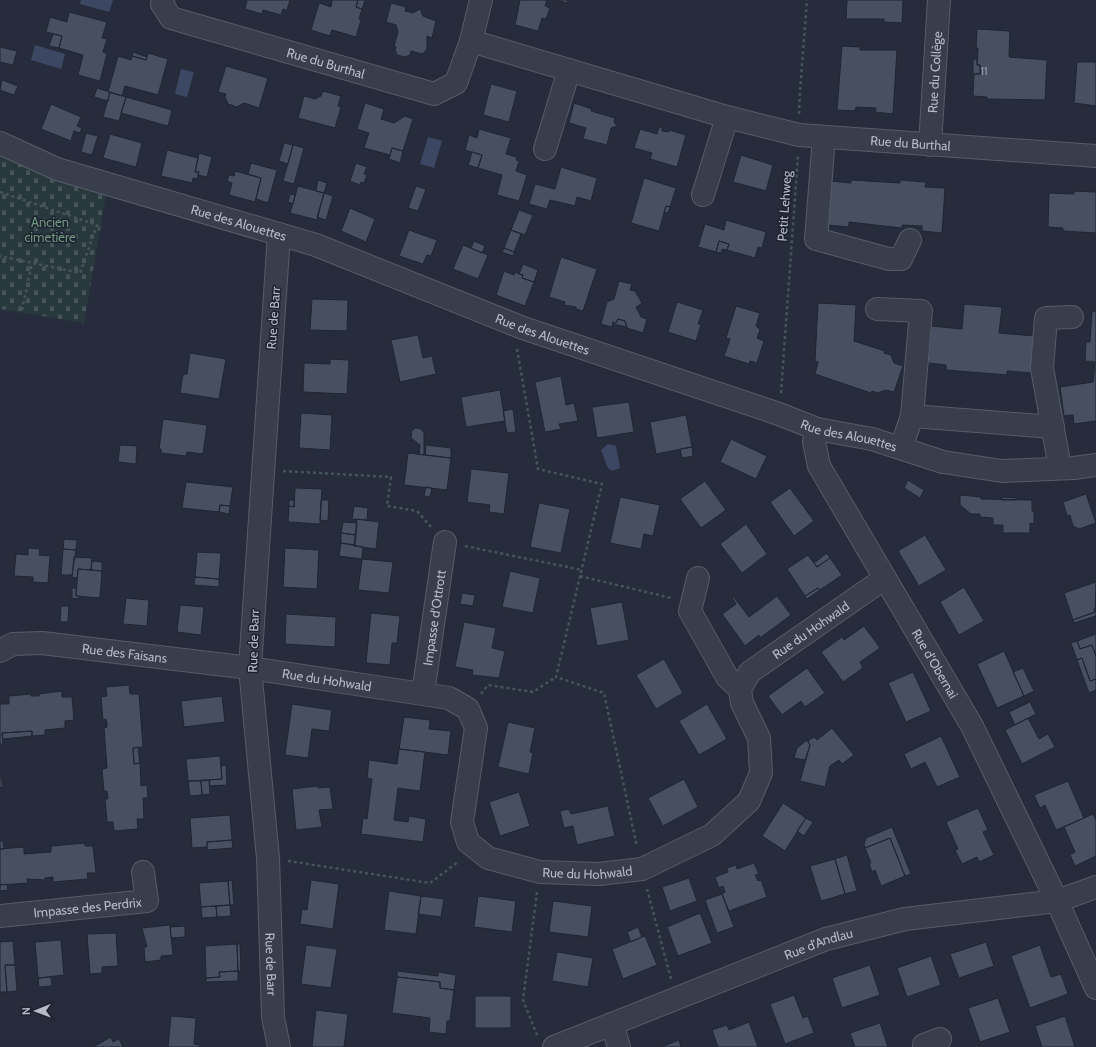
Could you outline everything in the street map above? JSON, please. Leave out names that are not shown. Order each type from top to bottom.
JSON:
[{"type":"street","name":"Rue du Burthal","points":[[163,0],[162,4],[171,18],[434,94],[456,83],[470,41],[481,0]]},
{"type":"street","name":"Rue du Collège","points":[[930,145],[939,0]]},
{"type":"street","name":"Rue du Burthal","points":[[470,41],[727,117],[799,135],[1096,156]]},
{"type":"street","points":[[545,148],[569,70]]},
{"type":"street","points":[[703,195],[727,117]]},
{"type":"street","points":[[824,137],[816,239],[888,259],[901,259],[910,240]]},
{"type":"street","name":"Rue des Alouettes","points":[[0,143],[57,169],[316,245],[523,328],[779,414],[817,429],[872,439],[943,462],[1002,470],[1060,468],[1096,464]]},
{"type":"street","name":"Rue de Barr","points":[[279,234],[250,668],[268,858],[273,1017],[279,1047]]},
{"type":"street","points":[[877,308],[921,311],[912,416],[901,448]]},
{"type":"street","points":[[1060,468],[1042,368],[1046,318],[1072,317]]},
{"type":"street","points":[[912,416],[1053,426]]},
{"type":"street","name":"Rue d'Obernai","points":[[817,429],[814,442],[819,466],[972,726],[1057,901],[1096,988]]},
{"type":"street","name":"Impasse d'Ottrott","points":[[423,693],[445,542]]},
{"type":"street","points":[[698,578],[690,611],[727,677],[740,689]]},
{"type":"street","name":"Rue du Hohwald","points":[[250,668],[449,698],[469,711],[476,728],[462,822],[468,842],[488,858],[540,872],[599,874],[642,869],[712,835],[749,801],[761,773],[759,738],[742,703],[740,689],[750,672],[885,578]]},
{"type":"street","name":"Rue des Faisans","points":[[0,651],[13,644],[42,643],[250,668]]},
{"type":"street","name":"Impasse des Perdrix","points":[[0,916],[147,901],[143,872]]},
{"type":"street","name":"Rue d'Andlau","points":[[547,1044],[612,1024],[826,939],[905,919],[1057,901],[1096,888]]},
{"type":"street","points":[[612,1024],[619,1047]]},
{"type":"path","name":"Petit Lehweg","points":[[779,414],[807,0]]},
{"type":"path","points":[[0,192],[97,224],[80,273],[0,256]]},
{"type":"path","points":[[22,310],[32,263]]},
{"type":"path","points":[[469,711],[488,684],[533,692],[556,677],[602,484],[538,469],[516,345],[523,328]]},
{"type":"path","points":[[263,469],[391,477],[387,506],[417,511],[445,542],[582,570]]},
{"type":"path","points":[[580,576],[673,599],[690,611]]},
{"type":"path","points":[[556,677],[604,693],[642,869],[676,998]]},
{"type":"path","points":[[268,858],[430,883],[476,848]]},
{"type":"path","points":[[540,872],[523,1000],[547,1044]]},
{"type":"green space","name":"Ancien cimetière","points":[[0,156],[64,181],[106,195],[84,323],[0,309]]},
{"type":"water","points":[[81,0],[113,0],[109,12],[80,4]]},
{"type":"water","points":[[35,45],[65,54],[61,69],[31,60]]},
{"type":"water","points":[[181,69],[194,72],[187,97],[175,94]]},
{"type":"water","points":[[428,137],[442,141],[434,168],[420,164]]},
{"type":"water","points":[[608,444],[616,446],[620,468],[612,471],[608,468],[601,450]]},
{"type":"building","points":[[247,0],[290,0],[287,10],[283,9],[281,15],[263,10],[262,14],[245,9]]},
{"type":"building","points":[[332,0],[358,0],[356,7],[362,9],[359,19],[361,20],[356,37],[332,30],[330,36],[311,30],[319,3],[331,7]]},
{"type":"building","points":[[358,0],[365,0],[362,9],[356,7]]},
{"type":"building","points":[[520,0],[547,0],[545,6],[550,8],[546,19],[542,18],[538,31],[515,25]]},
{"type":"building","points":[[555,0],[568,0],[567,3]]},
{"type":"building","points":[[847,0],[903,0],[902,23],[884,22],[884,19],[846,19]]},
{"type":"building","points":[[391,3],[406,7],[405,11],[413,13],[420,9],[423,16],[436,21],[432,38],[427,36],[427,50],[422,54],[411,51],[410,55],[405,57],[397,55],[395,50],[396,47],[394,46],[398,32],[396,25],[386,22]]},
{"type":"building","points":[[69,12],[107,22],[102,38],[107,39],[103,52],[107,54],[100,81],[78,75],[83,55],[59,48],[62,36],[46,32],[50,17],[67,22]]},
{"type":"building","points":[[977,29],[1010,31],[1009,57],[1047,60],[1045,100],[987,99],[987,97],[973,96],[974,74],[980,74],[980,65],[977,65]]},
{"type":"building","points":[[53,34],[62,36],[59,48],[49,46]]},
{"type":"building","points":[[842,46],[860,47],[860,50],[897,50],[893,114],[875,112],[876,108],[856,107],[855,111],[837,110]]},
{"type":"building","points":[[0,47],[17,51],[13,65],[0,62]]},
{"type":"building","points":[[133,52],[147,57],[146,60],[132,56]]},
{"type":"building","points":[[148,53],[168,59],[158,95],[125,86],[122,96],[108,92],[118,56],[131,60],[132,56],[146,60]]},
{"type":"building","points":[[973,59],[977,59],[977,65],[980,65],[980,74],[973,74]]},
{"type":"building","points":[[1077,62],[1096,62],[1096,106],[1074,103]]},
{"type":"building","points":[[226,66],[268,78],[259,108],[244,103],[237,107],[228,104],[225,97],[226,94],[218,92]]},
{"type":"building","points":[[2,80],[18,86],[14,95],[0,90]]},
{"type":"building","points":[[491,84],[517,91],[509,122],[483,115]]},
{"type":"building","points":[[97,88],[110,92],[108,101],[94,97]]},
{"type":"building","points":[[323,91],[341,96],[338,106],[341,107],[335,128],[298,118],[304,96],[315,99],[321,96]]},
{"type":"building","points":[[110,92],[126,97],[119,121],[103,117]]},
{"type":"building","points":[[126,97],[172,110],[168,126],[121,113]]},
{"type":"building","points":[[365,103],[384,109],[381,119],[394,123],[405,116],[413,119],[403,151],[392,148],[390,155],[364,148],[369,133],[357,129]]},
{"type":"building","points":[[574,103],[592,109],[591,111],[615,118],[614,122],[617,126],[611,128],[607,145],[583,139],[586,128],[569,123]]},
{"type":"building","points":[[51,104],[81,117],[77,126],[82,128],[80,133],[74,131],[71,141],[41,129]]},
{"type":"building","points":[[659,127],[662,127],[662,131],[669,132],[669,130],[686,135],[677,167],[650,159],[652,153],[634,148],[640,129],[657,134]]},
{"type":"building","points":[[479,129],[511,138],[506,154],[517,157],[516,160],[519,161],[516,171],[527,175],[519,201],[497,195],[502,175],[478,168],[482,155],[465,150],[469,135],[477,138]]},
{"type":"building","points":[[86,133],[98,136],[92,155],[81,152]]},
{"type":"building","points":[[110,134],[142,143],[136,167],[103,158]]},
{"type":"building","points":[[284,143],[293,145],[288,164],[279,161]]},
{"type":"building","points":[[293,145],[304,148],[294,184],[283,181]]},
{"type":"building","points":[[392,148],[403,151],[400,163],[389,159]]},
{"type":"building","points":[[167,150],[198,158],[195,172],[199,172],[197,179],[193,178],[192,183],[161,176]]},
{"type":"building","points":[[472,152],[482,155],[478,168],[468,165]]},
{"type":"building","points":[[199,153],[212,157],[207,177],[198,175],[199,172],[195,172]]},
{"type":"building","points":[[741,155],[773,165],[766,191],[733,182]]},
{"type":"building","points":[[251,163],[277,170],[268,203],[256,199],[261,178],[248,174]]},
{"type":"building","points":[[356,163],[367,167],[364,174],[367,175],[364,183],[361,182],[360,185],[350,181]]},
{"type":"building","points":[[561,167],[597,178],[591,201],[577,197],[575,206],[550,200],[547,209],[529,204],[535,184],[555,189]]},
{"type":"building","points":[[235,171],[261,178],[255,202],[229,195],[232,183],[227,181],[229,175],[234,176]]},
{"type":"building","points":[[644,178],[676,188],[670,207],[666,206],[659,231],[631,223]]},
{"type":"building","points":[[318,180],[327,183],[324,193],[316,191]]},
{"type":"building","points":[[851,180],[900,183],[900,180],[926,182],[925,187],[945,188],[942,233],[922,231],[922,226],[902,225],[902,228],[849,222],[849,227],[827,225],[830,181],[851,183]]},
{"type":"building","points":[[298,186],[324,193],[317,220],[290,213]]},
{"type":"building","points":[[416,186],[426,189],[418,211],[408,208]]},
{"type":"building","points":[[1074,191],[1096,192],[1096,233],[1063,231],[1063,228],[1048,227],[1049,193],[1074,194]]},
{"type":"building","points":[[324,193],[333,196],[326,220],[317,217]]},
{"type":"building","points":[[290,194],[295,195],[293,204],[288,202]]},
{"type":"building","points":[[666,206],[670,207],[668,213],[664,212]]},
{"type":"building","points":[[350,208],[375,219],[366,242],[341,231]]},
{"type":"building","points":[[519,210],[533,215],[525,235],[511,230]]},
{"type":"building","points":[[726,220],[766,232],[762,248],[758,247],[755,258],[727,250],[729,244],[719,241],[716,252],[698,247],[705,224],[724,230]]},
{"type":"building","points":[[409,230],[437,240],[431,256],[427,255],[423,264],[399,256]]},
{"type":"building","points":[[511,230],[521,234],[514,252],[504,248]]},
{"type":"building","points":[[474,241],[485,246],[482,253],[471,248]]},
{"type":"building","points":[[719,241],[729,244],[727,250],[722,249],[721,253],[716,252]]},
{"type":"building","points":[[463,245],[488,255],[478,279],[453,269]]},
{"type":"building","points":[[504,248],[514,252],[513,256],[502,252]]},
{"type":"building","points":[[561,257],[597,269],[583,311],[576,309],[576,307],[564,305],[565,302],[549,297]]},
{"type":"building","points":[[523,264],[538,270],[534,282],[522,278],[523,275],[519,274]]},
{"type":"building","points":[[504,271],[514,275],[515,272],[523,275],[522,278],[534,282],[525,306],[496,295]]},
{"type":"building","points":[[619,281],[632,284],[630,290],[635,291],[642,303],[636,307],[641,317],[647,319],[643,333],[627,328],[625,321],[618,319],[616,323],[613,322],[612,327],[601,324],[607,302],[614,299]]},
{"type":"building","points":[[312,299],[348,300],[347,331],[310,330]]},
{"type":"building","points":[[677,302],[703,310],[698,324],[701,324],[696,341],[668,332]]},
{"type":"building","points":[[818,303],[856,305],[854,341],[885,351],[884,353],[891,355],[894,363],[903,366],[894,392],[885,390],[878,393],[872,391],[871,393],[815,374],[818,362],[815,361]]},
{"type":"building","points":[[964,304],[1002,307],[999,333],[1035,336],[1032,373],[1007,371],[1007,375],[946,370],[946,365],[928,363],[931,326],[962,329]]},
{"type":"building","points":[[736,306],[760,313],[756,326],[760,330],[757,338],[764,341],[757,363],[750,361],[749,364],[724,356],[730,339],[726,338]]},
{"type":"building","points":[[1092,311],[1096,311],[1096,421],[1074,424],[1073,415],[1064,416],[1060,387],[1093,382],[1095,362],[1085,361],[1086,342],[1090,342]]},
{"type":"building","points":[[618,319],[625,321],[627,327],[613,324],[613,322],[616,323]]},
{"type":"building","points":[[418,335],[423,358],[432,356],[436,374],[400,382],[391,340]]},
{"type":"building","points":[[190,353],[226,359],[219,399],[180,393],[183,374],[187,374]]},
{"type":"building","points":[[330,359],[349,360],[347,394],[303,392],[304,363],[330,364]]},
{"type":"building","points":[[561,376],[566,405],[574,403],[578,421],[559,424],[561,429],[545,432],[535,382]]},
{"type":"building","points":[[500,390],[505,421],[466,427],[461,397]]},
{"type":"building","points":[[629,402],[634,432],[597,438],[592,407]]},
{"type":"building","points":[[513,409],[516,432],[507,433],[503,411]]},
{"type":"building","points":[[301,413],[332,415],[330,450],[299,448]]},
{"type":"building","points":[[686,415],[692,447],[656,454],[650,422]]},
{"type":"building","points":[[163,419],[207,425],[203,454],[187,452],[186,456],[161,453],[161,449],[159,449]]},
{"type":"building","points":[[416,428],[421,429],[424,433],[424,455],[419,454],[420,445],[411,438],[412,430]]},
{"type":"building","points":[[731,439],[767,456],[756,479],[720,462]]},
{"type":"building","points":[[120,445],[137,446],[136,464],[118,462]]},
{"type":"building","points":[[426,445],[451,448],[451,458],[425,455]]},
{"type":"building","points":[[692,447],[693,456],[682,458],[680,449]]},
{"type":"building","points":[[408,453],[451,458],[447,490],[404,485]]},
{"type":"building","points":[[471,469],[509,473],[504,514],[489,512],[490,505],[467,502]]},
{"type":"building","points":[[908,480],[924,490],[920,498],[904,488]]},
{"type":"building","points":[[705,481],[726,510],[701,528],[680,499]]},
{"type":"building","points":[[186,482],[233,487],[230,506],[220,505],[219,512],[182,508]]},
{"type":"building","points":[[426,487],[432,488],[430,497],[424,496]]},
{"type":"building","points":[[295,488],[322,489],[320,524],[288,522],[289,506],[294,507]]},
{"type":"building","points":[[790,488],[814,521],[794,536],[770,502]]},
{"type":"building","points":[[1086,494],[1096,523],[1079,529],[1073,526],[1070,515],[1067,516],[1063,502]]},
{"type":"building","points":[[960,495],[981,497],[981,499],[1032,500],[1034,524],[1030,523],[1030,533],[1003,533],[1003,525],[993,525],[993,518],[980,517],[980,514],[971,514],[960,505]]},
{"type":"building","points":[[620,497],[660,505],[653,536],[644,534],[641,549],[610,543]]},
{"type":"building","points":[[1002,497],[1017,498],[1017,500],[1002,500]]},
{"type":"building","points":[[289,500],[294,500],[294,507],[289,506]]},
{"type":"building","points":[[321,500],[329,500],[328,521],[320,520]]},
{"type":"building","points":[[539,503],[570,509],[561,553],[530,547]]},
{"type":"building","points":[[220,505],[230,506],[229,514],[219,512]]},
{"type":"building","points":[[354,506],[368,508],[367,520],[352,519]]},
{"type":"building","points":[[357,519],[379,522],[376,549],[354,546]]},
{"type":"building","points":[[343,522],[357,523],[356,535],[341,533]]},
{"type":"building","points":[[746,524],[767,554],[742,573],[720,544]]},
{"type":"building","points":[[341,533],[356,535],[355,545],[341,543]]},
{"type":"building","points":[[925,535],[946,570],[919,586],[898,551]]},
{"type":"building","points":[[64,539],[77,540],[76,550],[63,549]]},
{"type":"building","points":[[341,543],[363,547],[362,559],[339,556]]},
{"type":"building","points":[[28,548],[40,549],[39,555],[50,556],[48,583],[33,582],[33,577],[14,576],[16,554],[28,555]]},
{"type":"building","points":[[285,548],[319,550],[317,589],[283,587]]},
{"type":"building","points":[[63,549],[76,550],[72,575],[61,575]]},
{"type":"building","points":[[197,552],[221,553],[219,579],[195,577]]},
{"type":"building","points":[[827,553],[830,558],[817,567],[814,563]]},
{"type":"building","points":[[808,555],[817,567],[830,558],[842,575],[820,590],[818,588],[805,596],[787,569]]},
{"type":"building","points":[[74,557],[92,558],[91,570],[78,569],[77,578],[72,577]]},
{"type":"building","points":[[362,559],[393,562],[389,593],[358,590]]},
{"type":"building","points":[[92,561],[102,562],[102,571],[91,570]]},
{"type":"building","points":[[78,569],[102,571],[100,598],[76,596]]},
{"type":"building","points":[[510,571],[540,578],[533,613],[502,607]]},
{"type":"building","points":[[195,577],[219,579],[219,587],[194,585]]},
{"type":"building","points":[[1096,582],[1095,612],[1073,620],[1064,593]]},
{"type":"building","points":[[964,587],[984,621],[959,635],[940,602]]},
{"type":"building","points":[[72,588],[76,588],[76,596],[79,596],[79,599],[72,598]]},
{"type":"building","points":[[818,588],[820,590],[807,599],[805,596]]},
{"type":"building","points":[[462,593],[475,595],[473,606],[460,604]]},
{"type":"building","points":[[733,596],[749,617],[777,596],[791,615],[760,638],[759,635],[745,646],[722,614],[736,604],[732,597]]},
{"type":"building","points":[[126,598],[149,600],[147,626],[123,624]]},
{"type":"building","points":[[622,602],[629,640],[597,646],[590,608]]},
{"type":"building","points":[[180,605],[204,607],[201,635],[177,632]]},
{"type":"building","points":[[61,606],[69,606],[68,622],[60,622]]},
{"type":"building","points":[[1096,608],[1096,616],[1074,623],[1073,620],[1095,612],[1094,609]]},
{"type":"building","points":[[371,613],[400,616],[397,643],[392,643],[390,665],[366,663]]},
{"type":"building","points":[[286,614],[336,617],[335,647],[285,644]]},
{"type":"building","points":[[464,622],[496,628],[492,648],[505,651],[499,678],[472,675],[473,670],[455,667]]},
{"type":"building","points":[[864,626],[880,648],[860,662],[863,668],[843,682],[821,652],[842,637],[844,640]]},
{"type":"building","points":[[1096,634],[1096,656],[1092,645],[1080,649],[1077,641]]},
{"type":"building","points":[[1077,641],[1080,649],[1092,645],[1096,656],[1096,679],[1090,681],[1082,658],[1077,660],[1071,643]]},
{"type":"building","points":[[1004,651],[1024,696],[997,708],[977,664]]},
{"type":"building","points":[[1082,658],[1090,681],[1096,679],[1096,690],[1089,693],[1077,660]]},
{"type":"building","points":[[664,659],[683,693],[656,709],[636,675]]},
{"type":"building","points":[[807,668],[825,693],[805,707],[801,701],[782,715],[768,696]]},
{"type":"building","points":[[1023,668],[1034,691],[1024,696],[1013,672]]},
{"type":"building","points":[[913,672],[931,711],[906,722],[888,683]]},
{"type":"building","points":[[129,685],[130,694],[139,694],[143,747],[133,748],[134,764],[140,763],[141,786],[147,785],[148,798],[143,798],[144,819],[137,819],[138,829],[114,831],[113,822],[107,822],[105,799],[108,799],[107,791],[104,791],[102,769],[107,768],[104,728],[107,727],[107,724],[106,719],[103,720],[101,697],[107,696],[106,687]]},
{"type":"building","points":[[62,691],[62,697],[72,697],[74,720],[65,721],[65,728],[45,730],[45,735],[32,736],[32,731],[2,733],[3,744],[0,744],[0,704],[9,704],[9,696],[31,694],[31,696],[39,696],[39,694]]},
{"type":"building","points":[[222,696],[225,722],[184,727],[181,701]]},
{"type":"building","points":[[1030,702],[1036,714],[1015,725],[1009,712]]},
{"type":"building","points":[[292,704],[332,710],[329,731],[312,729],[308,758],[285,755]]},
{"type":"building","points":[[707,704],[727,739],[699,755],[679,721]]},
{"type":"building","points":[[404,717],[430,720],[429,729],[451,731],[448,755],[399,749]]},
{"type":"building","points":[[1028,718],[1039,739],[1048,734],[1055,747],[1022,764],[1005,730]]},
{"type":"building","points":[[508,722],[535,728],[530,752],[533,753],[529,774],[498,767]]},
{"type":"building","points":[[832,728],[854,755],[842,764],[839,760],[830,766],[825,787],[800,781],[810,745],[808,741],[814,737],[817,740]]},
{"type":"building","points":[[32,731],[32,736],[3,739],[2,733]]},
{"type":"building","points":[[941,736],[960,777],[937,787],[925,762],[911,769],[904,754]]},
{"type":"building","points":[[807,740],[810,745],[805,760],[794,758],[797,748]]},
{"type":"building","points":[[138,747],[140,763],[134,764],[133,748]]},
{"type":"building","points":[[399,749],[425,752],[420,791],[398,788],[394,820],[408,822],[409,816],[426,819],[423,842],[361,834],[363,818],[367,819],[372,779],[367,778],[369,760],[397,764]]},
{"type":"building","points":[[220,756],[222,779],[188,781],[186,759]]},
{"type":"building","points":[[226,765],[227,785],[210,786],[209,780],[222,779],[221,766]]},
{"type":"building","points":[[0,775],[3,787],[0,788]]},
{"type":"building","points":[[684,779],[698,807],[663,826],[648,798]]},
{"type":"building","points":[[209,780],[210,794],[202,795],[201,781]]},
{"type":"building","points":[[188,781],[201,781],[202,795],[190,796]]},
{"type":"building","points":[[1068,781],[1084,818],[1056,830],[1045,805],[1040,808],[1034,795]]},
{"type":"building","points":[[318,786],[318,788],[330,787],[333,809],[319,810],[322,827],[296,830],[292,789]]},
{"type":"building","points":[[519,792],[530,826],[500,836],[489,802]]},
{"type":"building","points":[[783,803],[806,818],[785,851],[762,836]]},
{"type":"building","points":[[608,806],[615,836],[577,845],[573,826],[564,828],[560,811],[569,809],[571,814]]},
{"type":"building","points":[[978,808],[988,830],[983,832],[994,855],[979,862],[977,857],[962,864],[955,850],[958,849],[946,822]]},
{"type":"building","points":[[1093,814],[1096,820],[1096,856],[1075,866],[1070,855],[1075,852],[1064,827]]},
{"type":"building","points":[[230,815],[232,840],[207,842],[207,847],[192,848],[190,818]]},
{"type":"building","points":[[806,818],[813,822],[804,836],[797,831]]},
{"type":"building","points":[[892,827],[911,874],[905,876],[890,838],[865,848],[864,844],[866,838]]},
{"type":"building","points":[[890,838],[905,876],[881,886],[875,870],[872,872],[869,863],[871,863],[865,848]]},
{"type":"building","points":[[232,840],[233,848],[207,850],[207,842]]},
{"type":"building","points":[[0,841],[3,841],[4,849],[0,849]]},
{"type":"building","points":[[85,843],[85,846],[93,846],[96,873],[87,873],[88,879],[53,882],[53,877],[45,878],[45,880],[27,879],[28,883],[0,885],[0,849],[24,847],[24,854],[51,852],[51,846]]},
{"type":"building","points":[[847,855],[857,891],[845,894],[835,859]]},
{"type":"building","points":[[835,859],[845,894],[821,901],[810,866]]},
{"type":"building","points":[[754,863],[759,874],[755,875],[758,881],[761,880],[767,897],[729,911],[722,894],[725,892],[723,886],[719,888],[715,877],[728,872],[727,868],[736,865],[737,869]]},
{"type":"building","points":[[689,878],[697,901],[670,911],[662,887]]},
{"type":"building","points":[[232,880],[234,905],[230,905],[228,881]]},
{"type":"building","points":[[311,880],[339,884],[333,929],[300,924],[302,909],[307,910]]},
{"type":"building","points":[[228,881],[230,905],[201,907],[199,883]]},
{"type":"building","points":[[7,884],[8,890],[0,891],[0,885]]},
{"type":"building","points":[[389,891],[421,896],[416,934],[384,930]]},
{"type":"building","points":[[722,894],[734,927],[717,933],[705,900]]},
{"type":"building","points":[[421,896],[444,899],[441,917],[418,914]]},
{"type":"building","points":[[478,896],[516,901],[512,932],[474,927]]},
{"type":"building","points":[[553,901],[592,906],[588,937],[549,932]]},
{"type":"building","points":[[230,905],[231,916],[217,917],[216,906]]},
{"type":"building","points":[[216,906],[217,917],[202,918],[201,907]]},
{"type":"building","points":[[700,913],[712,943],[678,956],[667,927]]},
{"type":"building","points":[[170,925],[173,955],[161,956],[161,960],[145,962],[144,947],[147,947],[142,928]]},
{"type":"building","points":[[185,926],[185,937],[171,938],[170,927]]},
{"type":"building","points":[[638,927],[642,937],[631,942],[627,932]]},
{"type":"building","points":[[116,933],[118,966],[102,967],[102,973],[90,974],[87,934]]},
{"type":"building","points":[[645,936],[657,965],[623,979],[612,949]]},
{"type":"building","points":[[61,940],[64,975],[38,978],[35,942]]},
{"type":"building","points":[[13,941],[15,965],[5,965],[7,992],[0,992],[0,942]]},
{"type":"building","points":[[986,942],[994,966],[959,978],[950,954]]},
{"type":"building","points":[[237,944],[238,971],[219,972],[220,977],[206,978],[205,946]]},
{"type":"building","points":[[237,944],[240,944],[241,971],[238,971]]},
{"type":"building","points":[[306,945],[337,949],[331,988],[301,984]]},
{"type":"building","points":[[1040,945],[1051,977],[1061,974],[1068,994],[1030,1008],[1011,956]]},
{"type":"building","points":[[557,952],[593,958],[588,987],[552,981]]},
{"type":"building","points":[[931,956],[941,985],[907,997],[897,968]]},
{"type":"building","points":[[5,965],[15,965],[17,991],[7,992]]},
{"type":"building","points":[[870,965],[880,995],[842,1008],[832,978]]},
{"type":"building","points":[[238,971],[238,981],[206,982],[206,978],[220,977],[219,972]]},
{"type":"building","points":[[397,971],[438,976],[438,972],[456,975],[454,990],[440,988],[440,982],[397,977]]},
{"type":"building","points":[[51,977],[52,986],[39,987],[38,978]]},
{"type":"building","points":[[397,977],[440,982],[440,988],[454,990],[450,1021],[447,1021],[446,1034],[429,1032],[430,1018],[392,1013]]},
{"type":"building","points":[[794,995],[803,1018],[808,1016],[814,1033],[785,1044],[770,1004]]},
{"type":"building","points":[[475,996],[511,996],[511,1028],[475,1028]]},
{"type":"building","points":[[998,998],[1010,1032],[980,1042],[968,1008]]},
{"type":"building","points":[[316,1010],[348,1014],[344,1047],[312,1047]]},
{"type":"building","points":[[171,1016],[196,1018],[194,1044],[200,1045],[200,1047],[168,1047]]},
{"type":"building","points":[[1065,1016],[1075,1047],[1042,1047],[1035,1026]]},
{"type":"building","points":[[749,1022],[758,1047],[718,1047],[712,1030],[727,1025],[729,1030]]},
{"type":"building","points":[[880,1023],[888,1047],[855,1047],[850,1033]]},
{"type":"building","points":[[111,1037],[113,1042],[119,1039],[123,1047],[93,1047]]},
{"type":"building","points":[[679,1040],[681,1047],[661,1047]]}]
